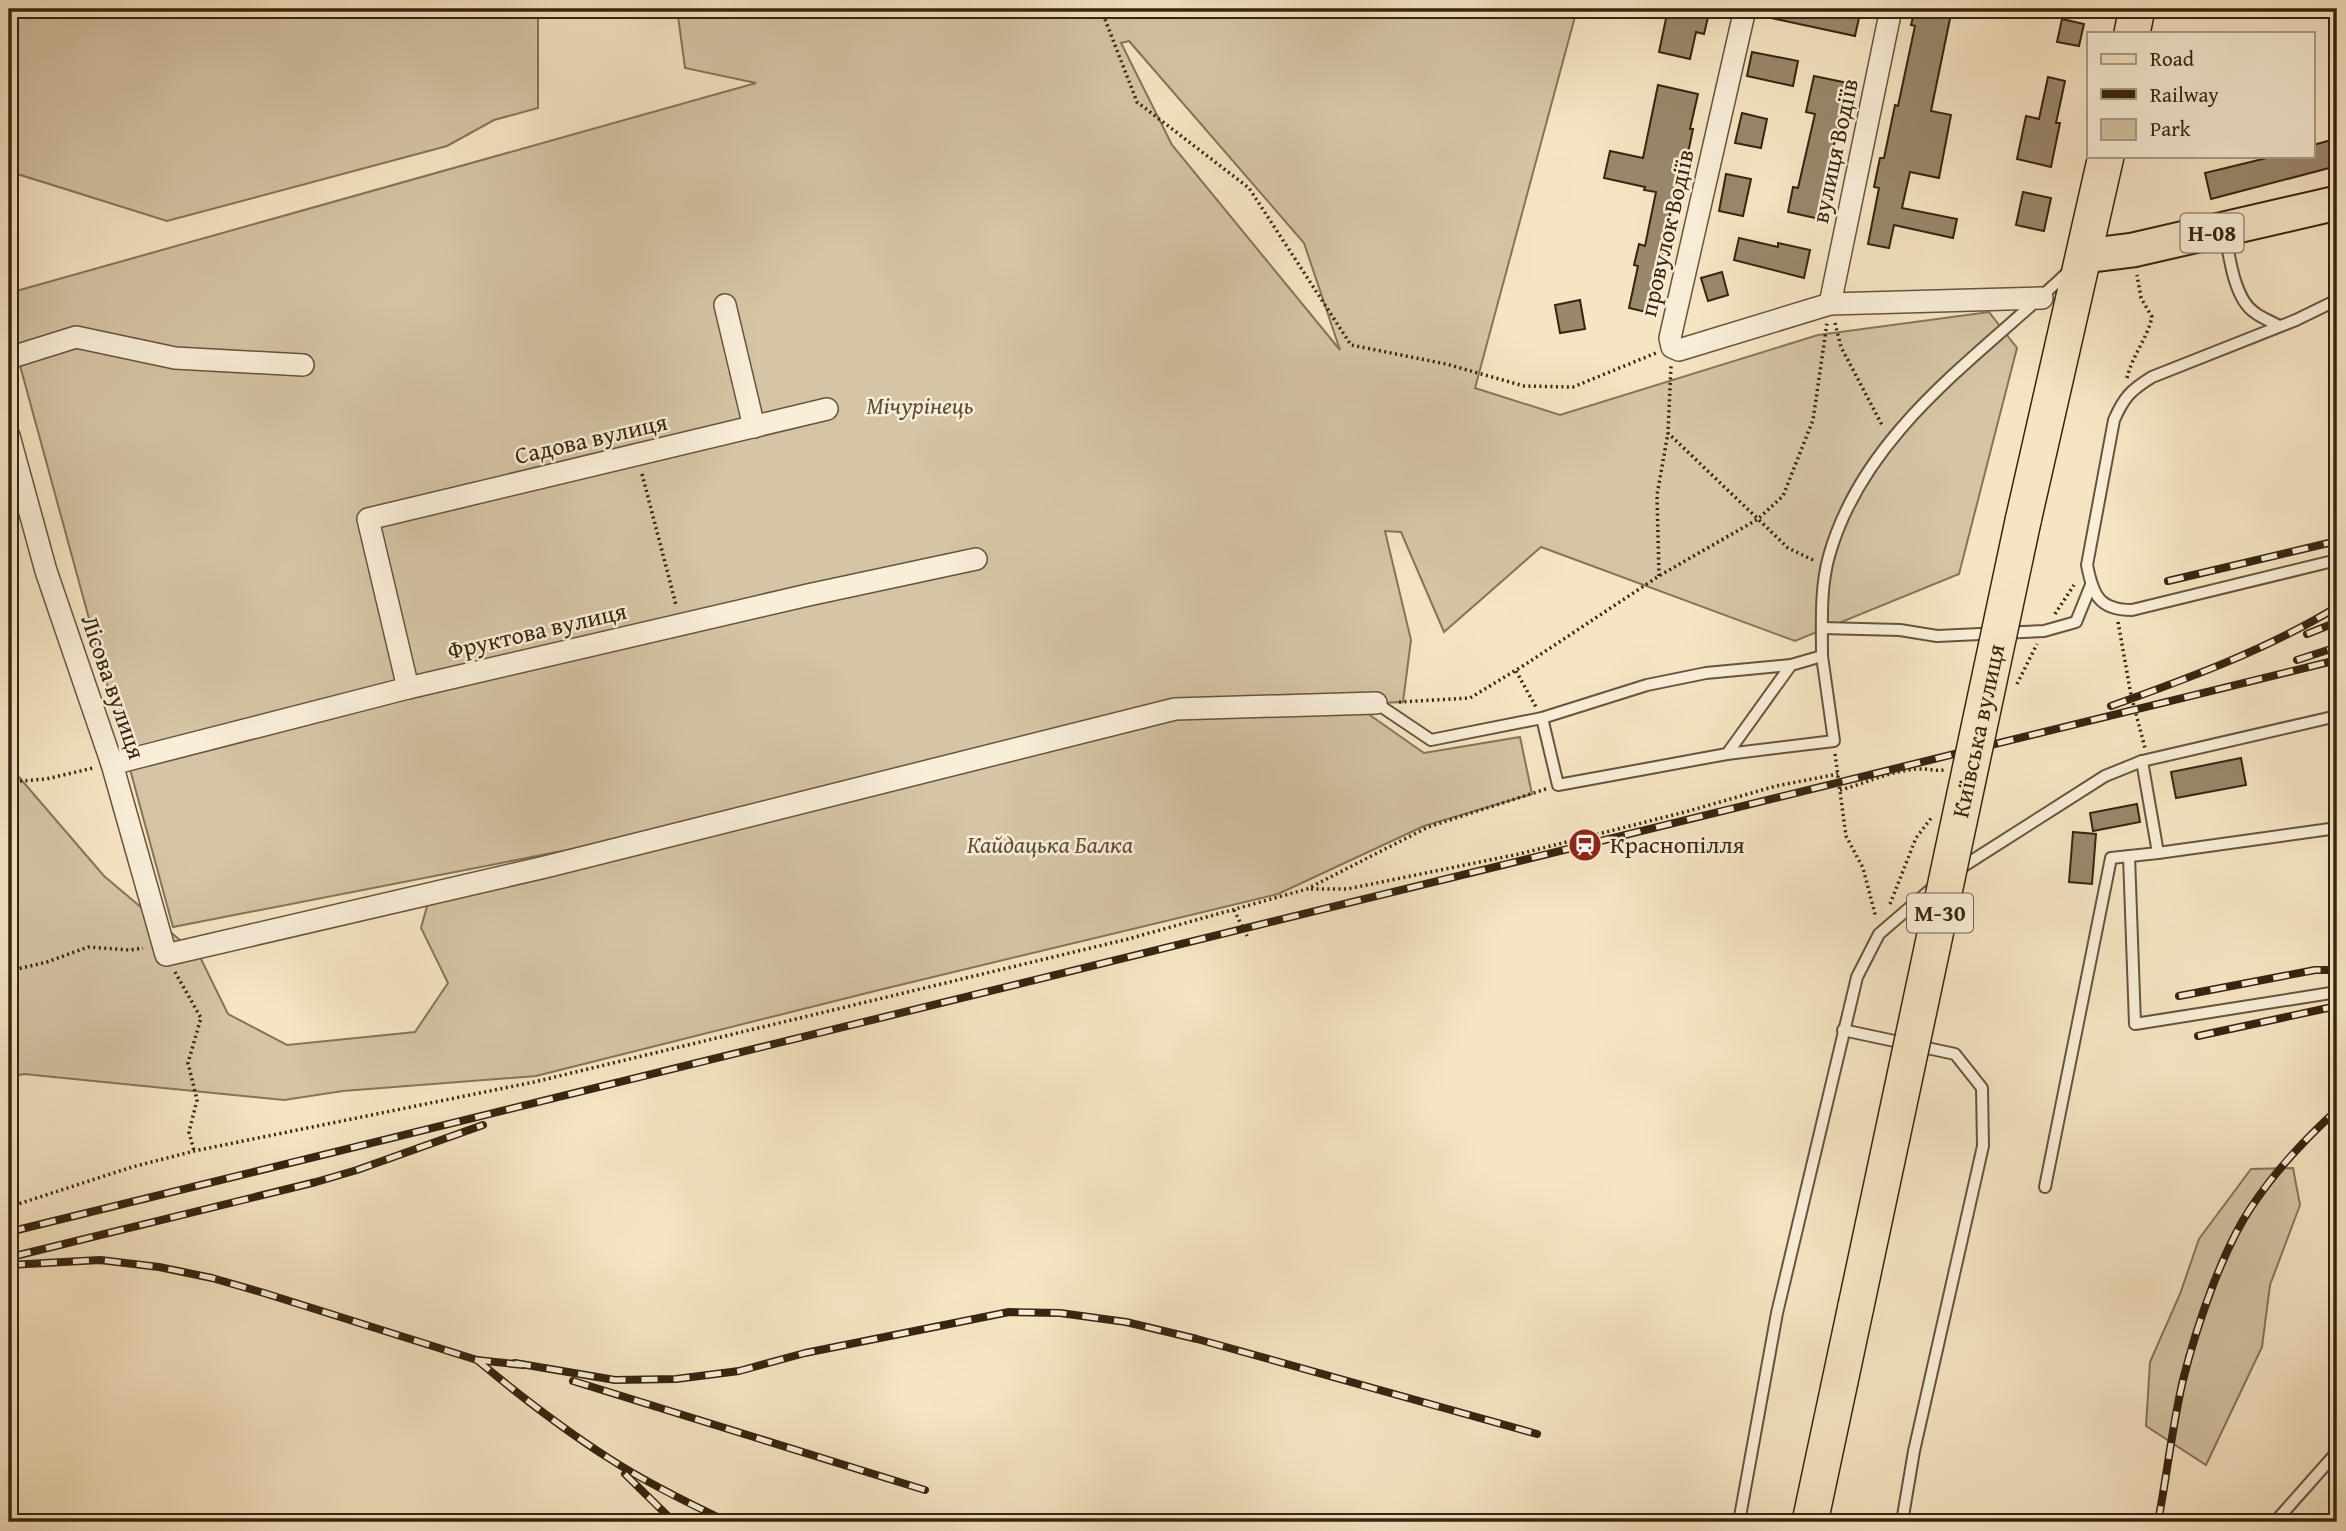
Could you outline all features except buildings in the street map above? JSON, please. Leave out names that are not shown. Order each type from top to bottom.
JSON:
[{"type":"highway","points":[[2132,32],[2137,9]]},
{"type":"highway","name":"Київська вулиця","points":[[1810,1522],[2023,521],[2106,158]]},
{"type":"main road","name":"Н-08","points":[[2085,256],[2133,250],[2337,203]]},
{"type":"street","name":"провулок Водіїв","points":[[1745,9],[1670,338],[1671,347],[1679,350],[1830,304],[2042,298]]},
{"type":"street","name":"вулиця Водіїв","points":[[1830,304],[1891,9]]},
{"type":"street","points":[[725,305],[754,427]]},
{"type":"street","points":[[9,358],[76,337],[175,358],[303,365]]},
{"type":"street","name":"Садова вулиця","points":[[408,688],[368,519],[827,409]]},
{"type":"street","name":"Лісова вулиця","points":[[9,436],[46,571],[112,764],[164,949]]},
{"type":"street","name":"Фруктова вулиця","points":[[112,764],[408,688],[976,559]]},
{"type":"street","points":[[164,949],[545,867],[1175,709],[1376,703]]},
{"type":"lane","points":[[2224,230],[2240,292],[2252,311],[2279,326]]},
{"type":"lane","points":[[1542,718],[1558,785],[1727,754],[1834,741],[1822,656],[1822,598],[1827,567],[1842,520],[1855,491],[1890,441],[1948,380],[2042,298],[2085,256]]},
{"type":"lane","points":[[2337,300],[2296,320],[2152,377],[2122,400],[2113,420],[2087,565],[2091,585],[2100,602],[2115,610],[2132,610],[2337,560]]},
{"type":"lane","points":[[1822,628],[1900,630],[1937,636],[2044,631],[2076,622],[2091,585]]},
{"type":"lane","points":[[1376,703],[1431,740],[1542,718],[1594,704],[1647,685],[1706,673],[1791,665],[1822,656]]},
{"type":"lane","points":[[1727,754],[1791,665]]},
{"type":"lane","points":[[1739,1522],[1777,1313],[1843,1030],[1857,977],[1879,934],[1943,879],[2105,776],[2145,760],[2337,716]]},
{"type":"lane","points":[[2145,760],[2158,853]]},
{"type":"lane","points":[[2045,1188],[2111,858],[2337,828]]},
{"type":"lane","points":[[2129,856],[2135,1024],[2337,992]]},
{"type":"lane","points":[[1843,1030],[1955,1054],[1982,1088],[1983,1146],[1914,1451],[1902,1522]]},
{"type":"lane","points":[[2275,1522],[2337,1452]]},
{"type":"path","points":[[869,9],[875,12],[883,9]]},
{"type":"path","points":[[1101,9],[1137,102],[1249,188],[1351,345],[1446,364],[1524,386],[1573,387],[1671,347],[1668,433],[1657,495],[1659,576]]},
{"type":"path","points":[[2122,400],[2129,369],[2148,334],[2152,317],[2141,298],[2133,250]]},
{"type":"path","points":[[1830,304],[1841,347],[1890,441]]},
{"type":"path","points":[[1376,703],[1470,698],[1516,671],[1659,576],[1758,519],[1783,496],[1813,420],[1830,304]]},
{"type":"path","points":[[1668,433],[1788,548],[1827,567]]},
{"type":"path","points":[[638,454],[681,624]]},
{"type":"path","points":[[2115,610],[2145,760]]},
{"type":"path","points":[[1516,671],[1542,718]]},
{"type":"path","points":[[1834,741],[1846,836],[1864,868],[1879,934]]},
{"type":"path","points":[[9,782],[46,779],[112,764]]},
{"type":"path","points":[[1840,790],[1892,774],[1924,768],[1933,771],[1947,770]]},
{"type":"path","points":[[1307,889],[1347,889],[1519,853],[1685,812],[1776,786],[1838,774]]},
{"type":"path","points":[[9,1207],[132,1167],[194,1151],[534,1082],[1088,949],[1307,889],[1428,827],[1558,785]]},
{"type":"path","points":[[1234,909],[1247,936]]},
{"type":"path","points":[[9,971],[47,962],[88,947],[164,949],[201,1018],[188,1063],[197,1100],[189,1132],[194,1151]]},
{"type":"green space","points":[[9,9],[538,9],[538,108],[494,120],[447,146],[167,221],[14,173],[9,178]]},
{"type":"green space","name":"Мічурінець","points":[[677,9],[1577,9],[1475,388],[1560,415],[1818,335],[1989,312],[2017,348],[1959,574],[1795,641],[1541,547],[1444,632],[1401,532],[1385,531],[1411,640],[1403,702],[1354,704],[1424,753],[1520,737],[1532,794],[1424,826],[1278,894],[536,1076],[343,1091],[284,1100],[24,1074],[9,1077],[9,770],[19,777],[104,876],[200,957],[228,1014],[287,1045],[415,1032],[448,983],[421,928],[429,899],[1180,708],[706,823],[173,927],[9,325],[9,293],[756,83],[685,68]],"holes":[[[1129,41],[1304,243],[1340,350],[1172,145],[1121,43]]]},
{"type":"green space","points":[[2293,1168],[2300,1205],[2270,1285],[2262,1347],[2206,1465],[2146,1426],[2150,1362],[2180,1294],[2199,1239],[2251,1169]]},
{"type":"railway","points":[[2168,581],[2337,541]]},
{"type":"railway","points":[[2111,706],[2255,650],[2337,607]]},
{"type":"railway","points":[[2307,634],[2337,622]]},
{"type":"railway","points":[[2297,660],[2337,647]]},
{"type":"railway","points":[[9,1232],[2337,660]]},
{"type":"railway","points":[[2179,996],[2315,970],[2337,970]]},
{"type":"railway","points":[[2198,1036],[2337,1006]]},
{"type":"railway","points":[[2158,1522],[2183,1380],[2220,1267],[2241,1224],[2261,1193],[2292,1155],[2337,1110]]},
{"type":"railway","points":[[15,1256],[316,1182],[483,1125]]},
{"type":"railway","points":[[9,1265],[100,1260],[159,1267],[264,1293],[477,1360],[523,1365]]},
{"type":"railway","points":[[515,1363],[615,1380],[676,1379],[739,1371],[805,1353],[1009,1312],[1060,1313],[1126,1322],[1197,1339],[1537,1434]]},
{"type":"railway","points":[[477,1360],[575,1436],[610,1459],[728,1522]]},
{"type":"railway","points":[[573,1381],[925,1490]]},
{"type":"railway","points":[[625,1474],[674,1522]]},
{"type":"place","name":"Краснопілля","points":[[1585,845]]},
{"type":"park label","name":"Кайдацька Балка","points":[[1050,845]]}]
